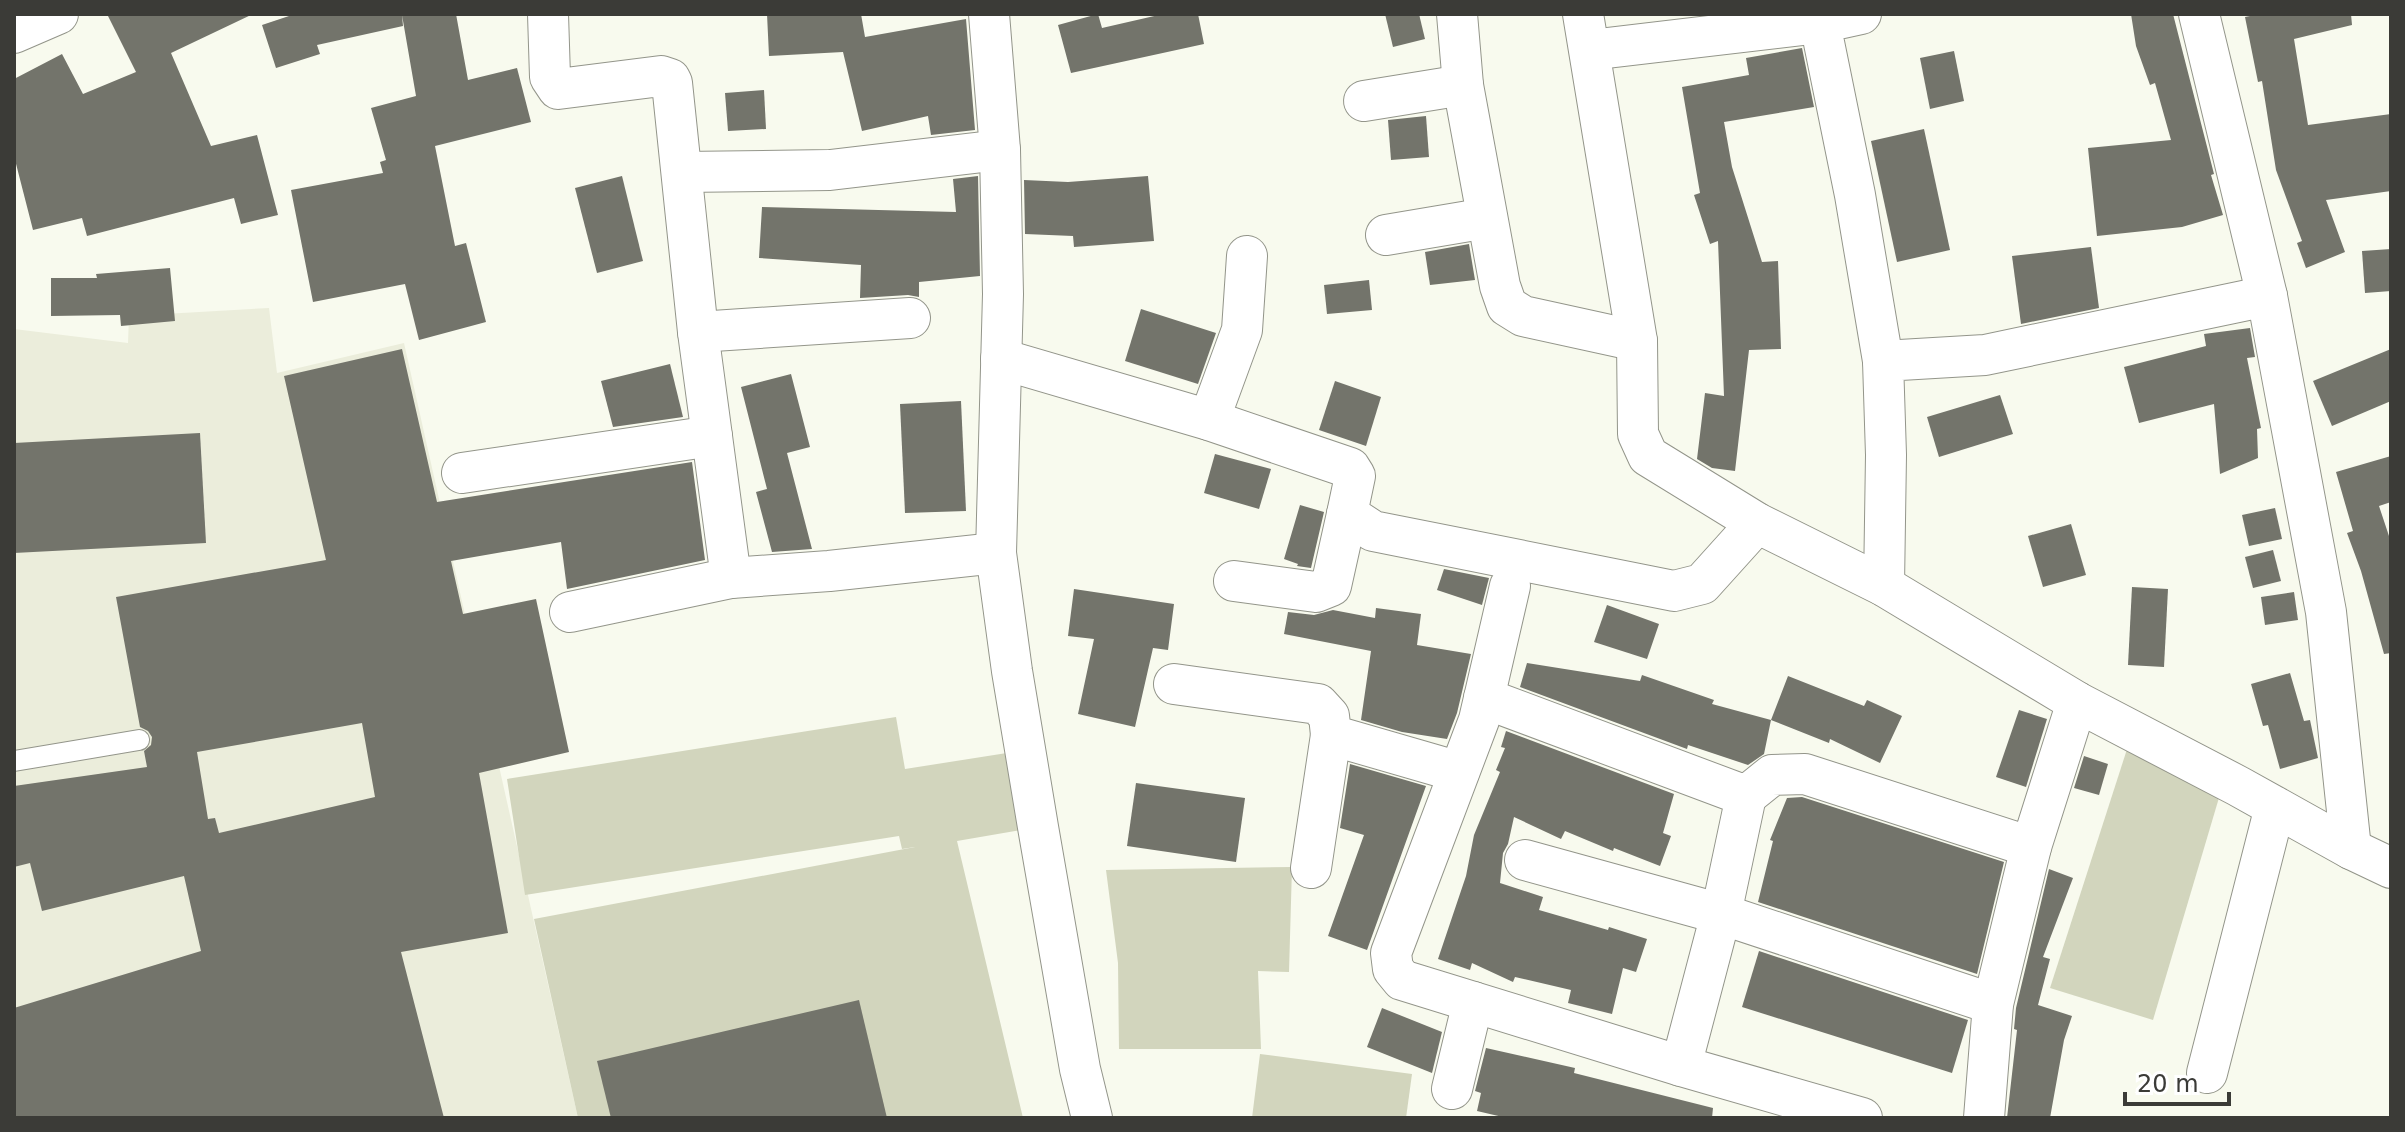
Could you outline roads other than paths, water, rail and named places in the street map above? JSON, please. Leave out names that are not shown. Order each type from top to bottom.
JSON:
[{"type":"street","points":[[14,33],[58,14]]},
{"type":"street","points":[[548,14],[550,77],[558,89],[661,76],[670,79],[674,88],[698,332],[731,578]]},
{"type":"street","points":[[989,14],[1000,150],[1003,294],[996,553],[1038,827],[1080,1069],[1092,1118]]},
{"type":"street","points":[[1457,14],[1463,85],[1500,286],[1507,306],[1523,316],[1637,341]]},
{"type":"street","points":[[1861,14],[1820,23],[1586,32],[1637,341],[1638,434],[1648,456],[1757,523],[1884,586],[2077,702],[2391,868]]},
{"type":"street","points":[[2199,14],[2267,296],[2326,612],[2351,849]]},
{"type":"street","points":[[1820,23],[1855,195],[1883,361],[1886,455],[1884,586]]},
{"type":"street","points":[[1364,101],[1463,85]]},
{"type":"street","points":[[682,172],[830,170],[1000,150]]},
{"type":"street","points":[[1386,235],[1487,218]]},
{"type":"street","points":[[1209,420],[1242,330],[1247,256]]},
{"type":"street","points":[[1883,361],[1985,355],[2267,296]]},
{"type":"street","points":[[698,332],[910,318]]},
{"type":"street","points":[[1001,359],[1209,420],[1350,468],[1355,476],[1331,586],[1316,592],[1234,581]]},
{"type":"street","points":[[462,473],[712,436]]},
{"type":"street","points":[[1347,514],[1373,531],[1674,591],[1702,584],[1757,523]]},
{"type":"street","points":[[570,612],[731,578],[996,553]]},
{"type":"street","points":[[1510,586],[1484,698],[1391,953],[1393,969],[1402,980],[1862,1118]]},
{"type":"street","points":[[1174,684],[1318,704],[1329,716],[1331,735],[1311,868]]},
{"type":"street","points":[[1484,698],[1746,796]]},
{"type":"street","points":[[1984,1118],[1993,1004],[2031,847],[2077,702]]},
{"type":"street","points":[[1331,735],[1459,772]]},
{"type":"street","points":[[1681,1066],[1721,914],[1746,796],[1772,775],[1805,774],[2031,847]]},
{"type":"street","points":[[2207,1073],[2275,807]]},
{"type":"street","points":[[1525,860],[1721,914],[1993,1004]]},
{"type":"street","points":[[1452,1089],[1473,1002]]},
{"type":"lane","points":[[14,761],[139,740]]}]
